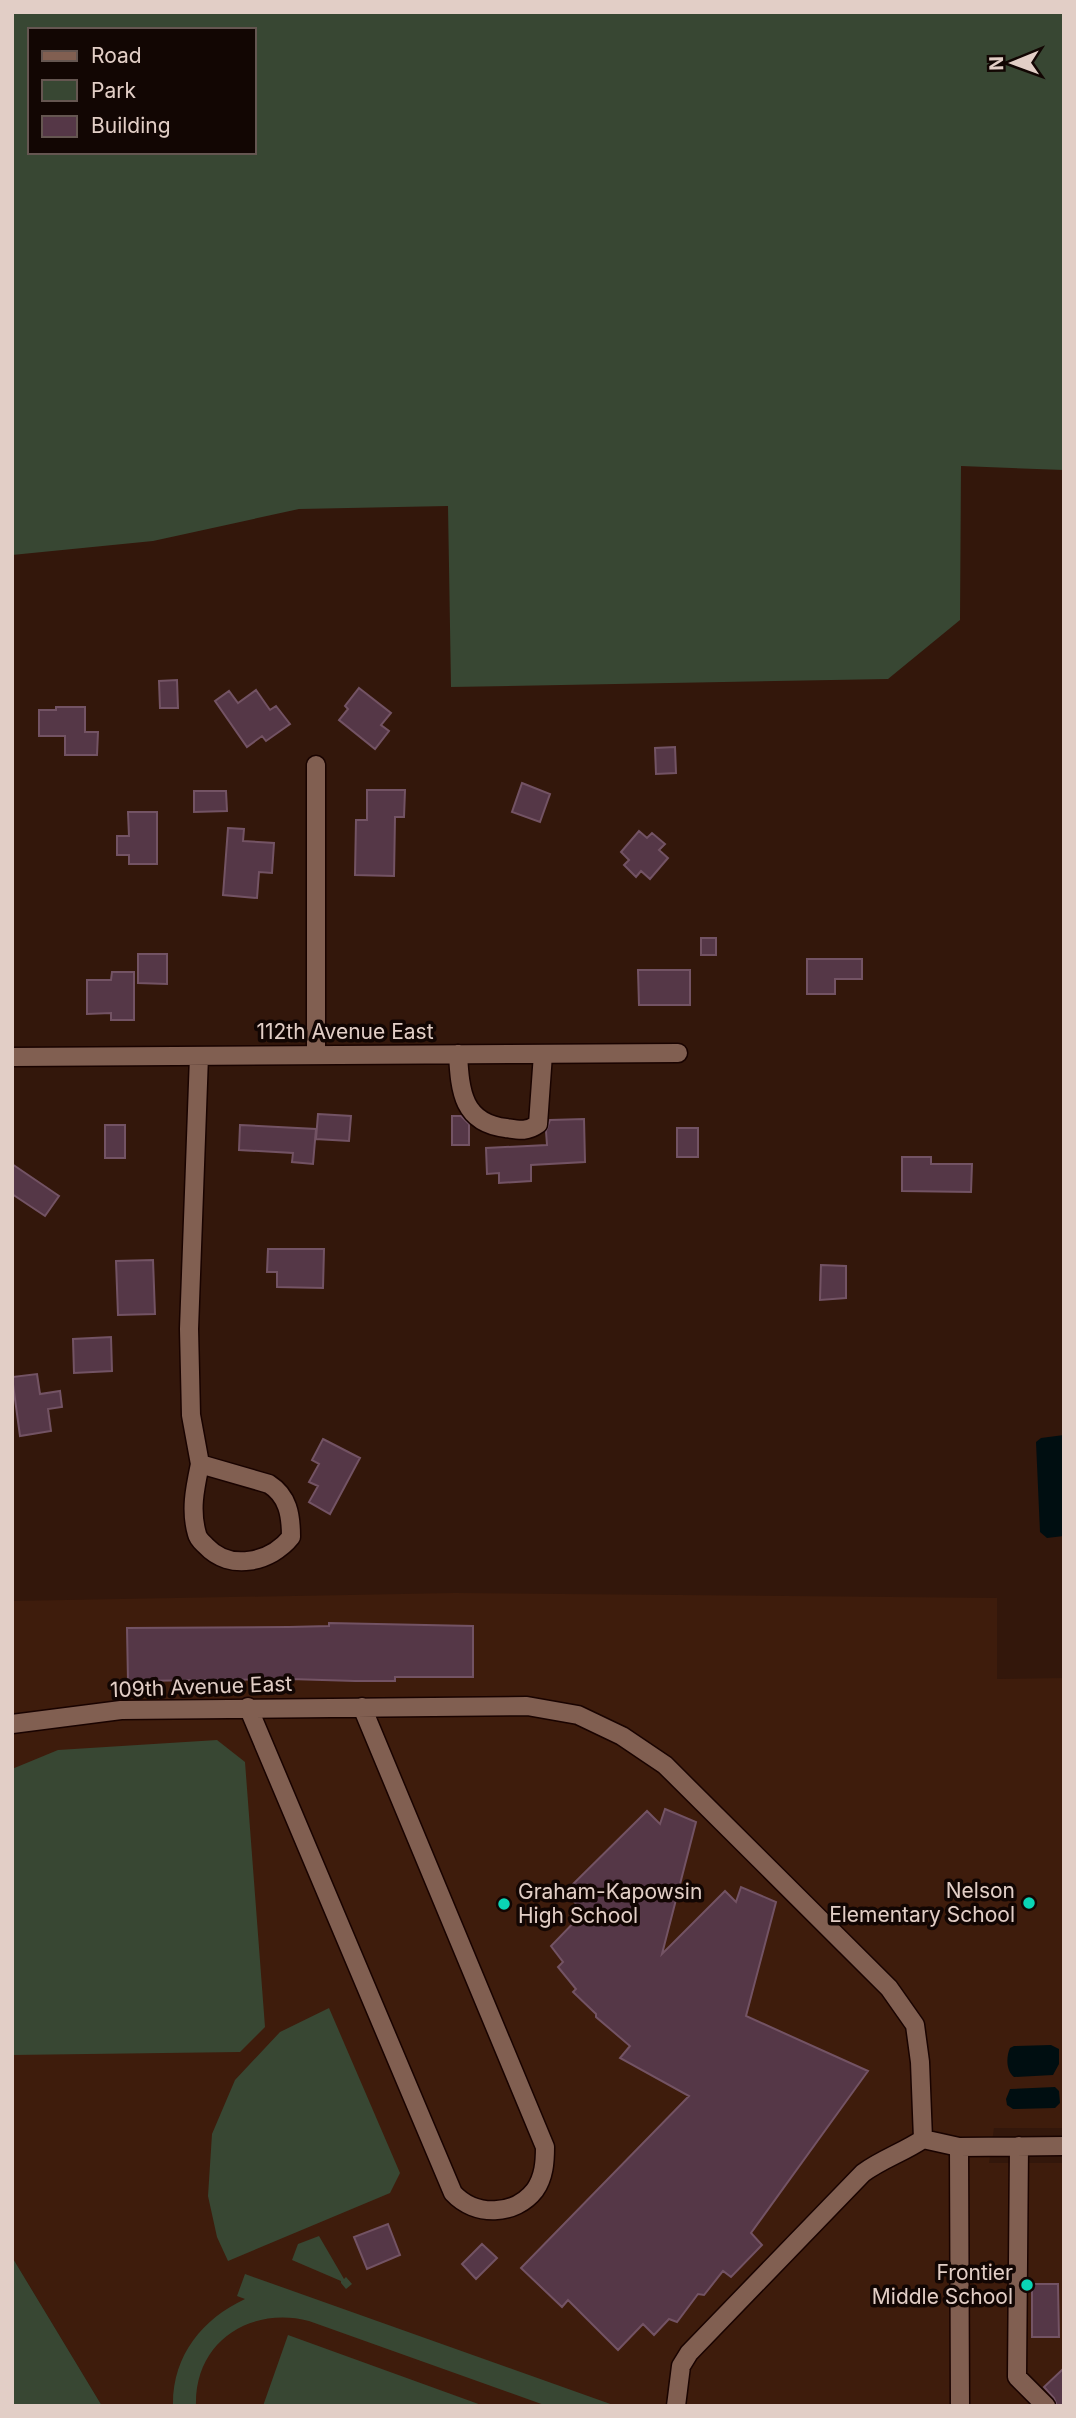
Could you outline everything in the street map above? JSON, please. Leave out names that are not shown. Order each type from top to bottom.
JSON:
[{"type":"street","points":[[316,765],[316,1054]]},
{"type":"street","name":"112th Avenue East","points":[[12,1057],[678,1053]]},
{"type":"street","points":[[458,1055],[460,1085],[465,1101],[475,1115],[488,1126],[530,1130],[538,1124],[543,1054]]},
{"type":"street","points":[[199,1056],[189,1329],[191,1415],[200,1464],[192,1512],[197,1537],[215,1555],[239,1563],[262,1557],[282,1547],[291,1536],[291,1513],[278,1490],[269,1484],[200,1464]]},
{"type":"street","name":"109th Avenue East","points":[[12,1724],[121,1710],[248,1707],[527,1706],[578,1715],[622,1736],[665,1765],[889,1988],[915,2025],[923,2139]]},
{"type":"street","points":[[248,1707],[453,2193],[463,2204],[480,2210],[512,2207],[536,2189],[542,2177],[545,2147],[362,1707]]},
{"type":"street","points":[[676,2406],[681,2366],[689,2353],[863,2173],[879,2161],[908,2149],[923,2139],[959,2147],[1064,2146]]},
{"type":"street","points":[[959,2147],[961,2406]]},
{"type":"street","points":[[1019,2147],[1017,2377],[1046,2406]]},
{"type":"shaded area","points":[[1064,1435],[1064,1536],[1047,1538],[1040,1532],[1036,1442],[1041,1438]]},
{"type":"shaded area","name":"Graham-Kapowsin High School","points":[[455,1593],[997,1598],[997,1679],[1064,1678],[1064,2128],[994,2128],[989,2163],[1064,2163],[1064,2406],[102,2406],[12,2257],[12,1601]]},
{"type":"shaded area","points":[[1051,2045],[1059,2049],[1059,2064],[1053,2075],[1014,2077],[1011,2074],[1007,2064],[1010,2048]]},
{"type":"shaded area","points":[[1055,2087],[1059,2091],[1060,2103],[1055,2108],[1013,2109],[1007,2105],[1010,2089]]},
{"type":"green space","points":[[12,12],[1064,12],[1064,470],[961,466],[960,620],[888,679],[451,687],[448,506],[299,509],[153,541],[12,555]]},
{"type":"green space","points":[[217,1740],[245,1762],[265,2027],[240,2052],[12,2055],[12,1769],[58,1750]]},
{"type":"green space","points":[[329,2008],[400,2173],[390,2193],[228,2261],[217,2237],[208,2196],[212,2134],[235,2080],[280,2032]]},
{"type":"green space","points":[[319,2236],[344,2279],[346,2277],[352,2284],[346,2289],[341,2281],[292,2260],[298,2244]]},
{"type":"green space","points":[[12,2257],[102,2406],[12,2406]]},
{"type":"green space","points":[[245,2274],[616,2406],[547,2406],[309,2321],[287,2318],[266,2319],[247,2324],[230,2334],[215,2347],[205,2364],[198,2383],[196,2406],[173,2406],[174,2388],[184,2355],[203,2328],[215,2317],[245,2299],[237,2296]]},
{"type":"green space","points":[[288,2335],[484,2406],[263,2406]]},
{"type":"building","points":[[177,680],[178,708],[160,708],[159,681]]},
{"type":"building","points":[[359,688],[391,713],[381,725],[389,731],[375,749],[339,720],[348,709],[345,706]]},
{"type":"building","points":[[256,690],[270,710],[276,706],[290,724],[266,741],[262,736],[247,747],[215,701],[229,691],[238,703]]},
{"type":"building","points":[[56,707],[85,707],[85,732],[98,732],[97,755],[65,755],[65,736],[39,736],[39,710],[56,710]]},
{"type":"building","points":[[675,747],[676,773],[656,774],[655,748]]},
{"type":"building","points":[[522,783],[550,794],[540,822],[512,812]]},
{"type":"building","points":[[367,790],[405,790],[404,817],[395,817],[394,876],[355,875],[356,820],[367,820]]},
{"type":"building","points":[[194,791],[226,791],[227,811],[194,812]]},
{"type":"building","points":[[128,812],[157,812],[157,864],[129,864],[129,855],[117,855],[117,836],[129,836]]},
{"type":"building","points":[[228,828],[244,829],[243,841],[274,843],[272,873],[259,872],[257,898],[223,895]]},
{"type":"building","points":[[639,831],[647,838],[652,833],[665,844],[659,850],[668,858],[650,879],[641,871],[636,877],[624,865],[629,860],[621,852]]},
{"type":"building","points":[[701,938],[716,938],[716,955],[701,955]]},
{"type":"building","points":[[138,954],[167,954],[167,984],[138,983]]},
{"type":"building","points":[[807,959],[862,959],[862,979],[835,979],[835,994],[807,994]]},
{"type":"building","points":[[638,970],[690,970],[690,1005],[639,1005]]},
{"type":"building","points":[[112,972],[134,972],[134,1020],[111,1020],[111,1013],[87,1014],[87,980],[111,980]]},
{"type":"building","points":[[318,1114],[351,1116],[349,1141],[316,1139]]},
{"type":"building","points":[[452,1116],[461,1116],[469,1124],[469,1145],[452,1145]]},
{"type":"building","points":[[584,1119],[585,1162],[531,1165],[531,1181],[499,1183],[499,1173],[487,1174],[486,1148],[547,1145],[546,1131],[550,1120]]},
{"type":"building","points":[[105,1125],[125,1125],[125,1158],[105,1158]]},
{"type":"building","points":[[240,1125],[316,1129],[313,1164],[292,1162],[293,1153],[239,1150]]},
{"type":"building","points":[[677,1128],[698,1128],[698,1157],[677,1157]]},
{"type":"building","points":[[902,1157],[931,1157],[931,1164],[972,1164],[971,1192],[902,1191]]},
{"type":"building","points":[[12,1164],[59,1196],[45,1216],[12,1194]]},
{"type":"building","points":[[268,1249],[324,1249],[323,1288],[277,1287],[277,1272],[267,1272]]},
{"type":"building","points":[[153,1260],[155,1314],[118,1315],[116,1261]]},
{"type":"building","points":[[821,1265],[846,1266],[846,1298],[820,1300]]},
{"type":"building","points":[[111,1337],[112,1371],[74,1373],[73,1339]]},
{"type":"building","points":[[37,1374],[40,1394],[60,1391],[62,1407],[48,1409],[51,1431],[20,1436],[12,1377]]},
{"type":"building","points":[[323,1439],[360,1458],[330,1514],[309,1502],[318,1486],[309,1482],[319,1464],[312,1460]]},
{"type":"building","points":[[329,1623],[473,1626],[473,1677],[395,1677],[395,1681],[128,1681],[127,1628],[289,1627],[329,1626]]},
{"type":"building","points":[[665,1809],[696,1822],[662,1954],[725,1891],[736,1902],[741,1887],[776,1902],[746,2016],[868,2071],[751,2233],[762,2245],[731,2277],[723,2271],[704,2295],[698,2294],[677,2322],[669,2319],[654,2335],[643,2324],[618,2350],[568,2300],[562,2307],[521,2268],[689,2096],[620,2058],[630,2046],[596,2017],[573,1992],[576,1989],[558,1967],[563,1962],[551,1946],[584,1912],[565,1892],[647,1811],[660,1824]]},
{"type":"building","points":[[388,2224],[400,2255],[367,2269],[354,2237]]},
{"type":"building","points":[[482,2244],[497,2258],[476,2279],[462,2264]]},
{"type":"building","points":[[1032,2284],[1058,2284],[1059,2337],[1032,2337]]},
{"type":"building","points":[[1064,2368],[1064,2406],[1057,2406],[1044,2387]]},
{"type":"place","name":"Nelson Elementary School","points":[[1029,1903]]},
{"type":"place","name":"Graham-Kapowsin High School","points":[[504,1904]]},
{"type":"place","name":"Frontier Middle School","points":[[1027,2285]]}]
